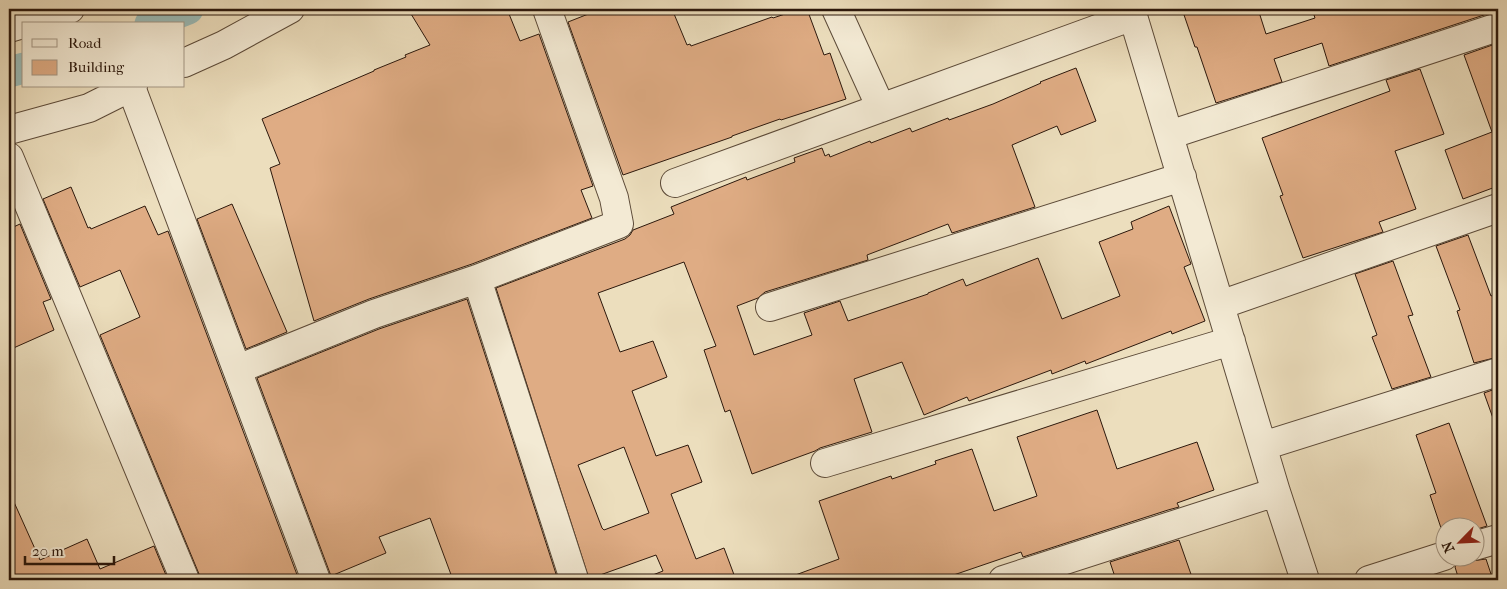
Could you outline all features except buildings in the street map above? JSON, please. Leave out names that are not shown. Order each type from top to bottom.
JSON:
[{"type":"street","points":[[185,63],[224,45],[290,9]]},
{"type":"street","points":[[238,369],[374,314],[476,279],[619,224],[614,198],[547,9]]},
{"type":"street","points":[[836,9],[882,108]]},
{"type":"street","points":[[28,22],[65,10]]},
{"type":"street","points":[[675,183],[882,108],[1136,12],[1169,135],[1304,580]]},
{"type":"street","points":[[9,28],[22,24]]},
{"type":"street","points":[[1169,135],[1498,27]]},
{"type":"street","points":[[9,130],[89,108],[130,88]]},
{"type":"street","points":[[132,88],[316,580]]},
{"type":"street","points":[[9,156],[185,580]]},
{"type":"street","points":[[770,306],[1182,177]]},
{"type":"street","points":[[1220,305],[1498,208]]},
{"type":"street","points":[[476,279],[574,580]]},
{"type":"street","points":[[825,463],[1231,341]]},
{"type":"street","points":[[1263,446],[1498,372]]},
{"type":"street","points":[[1003,580],[1276,492]]},
{"type":"street","points":[[1484,543],[1498,538]]},
{"type":"street","points":[[1369,580],[1434,559]]},
{"type":"waterway","points":[[155,22],[188,9]]},
{"type":"waterway","points":[[9,72],[22,69]]}]
